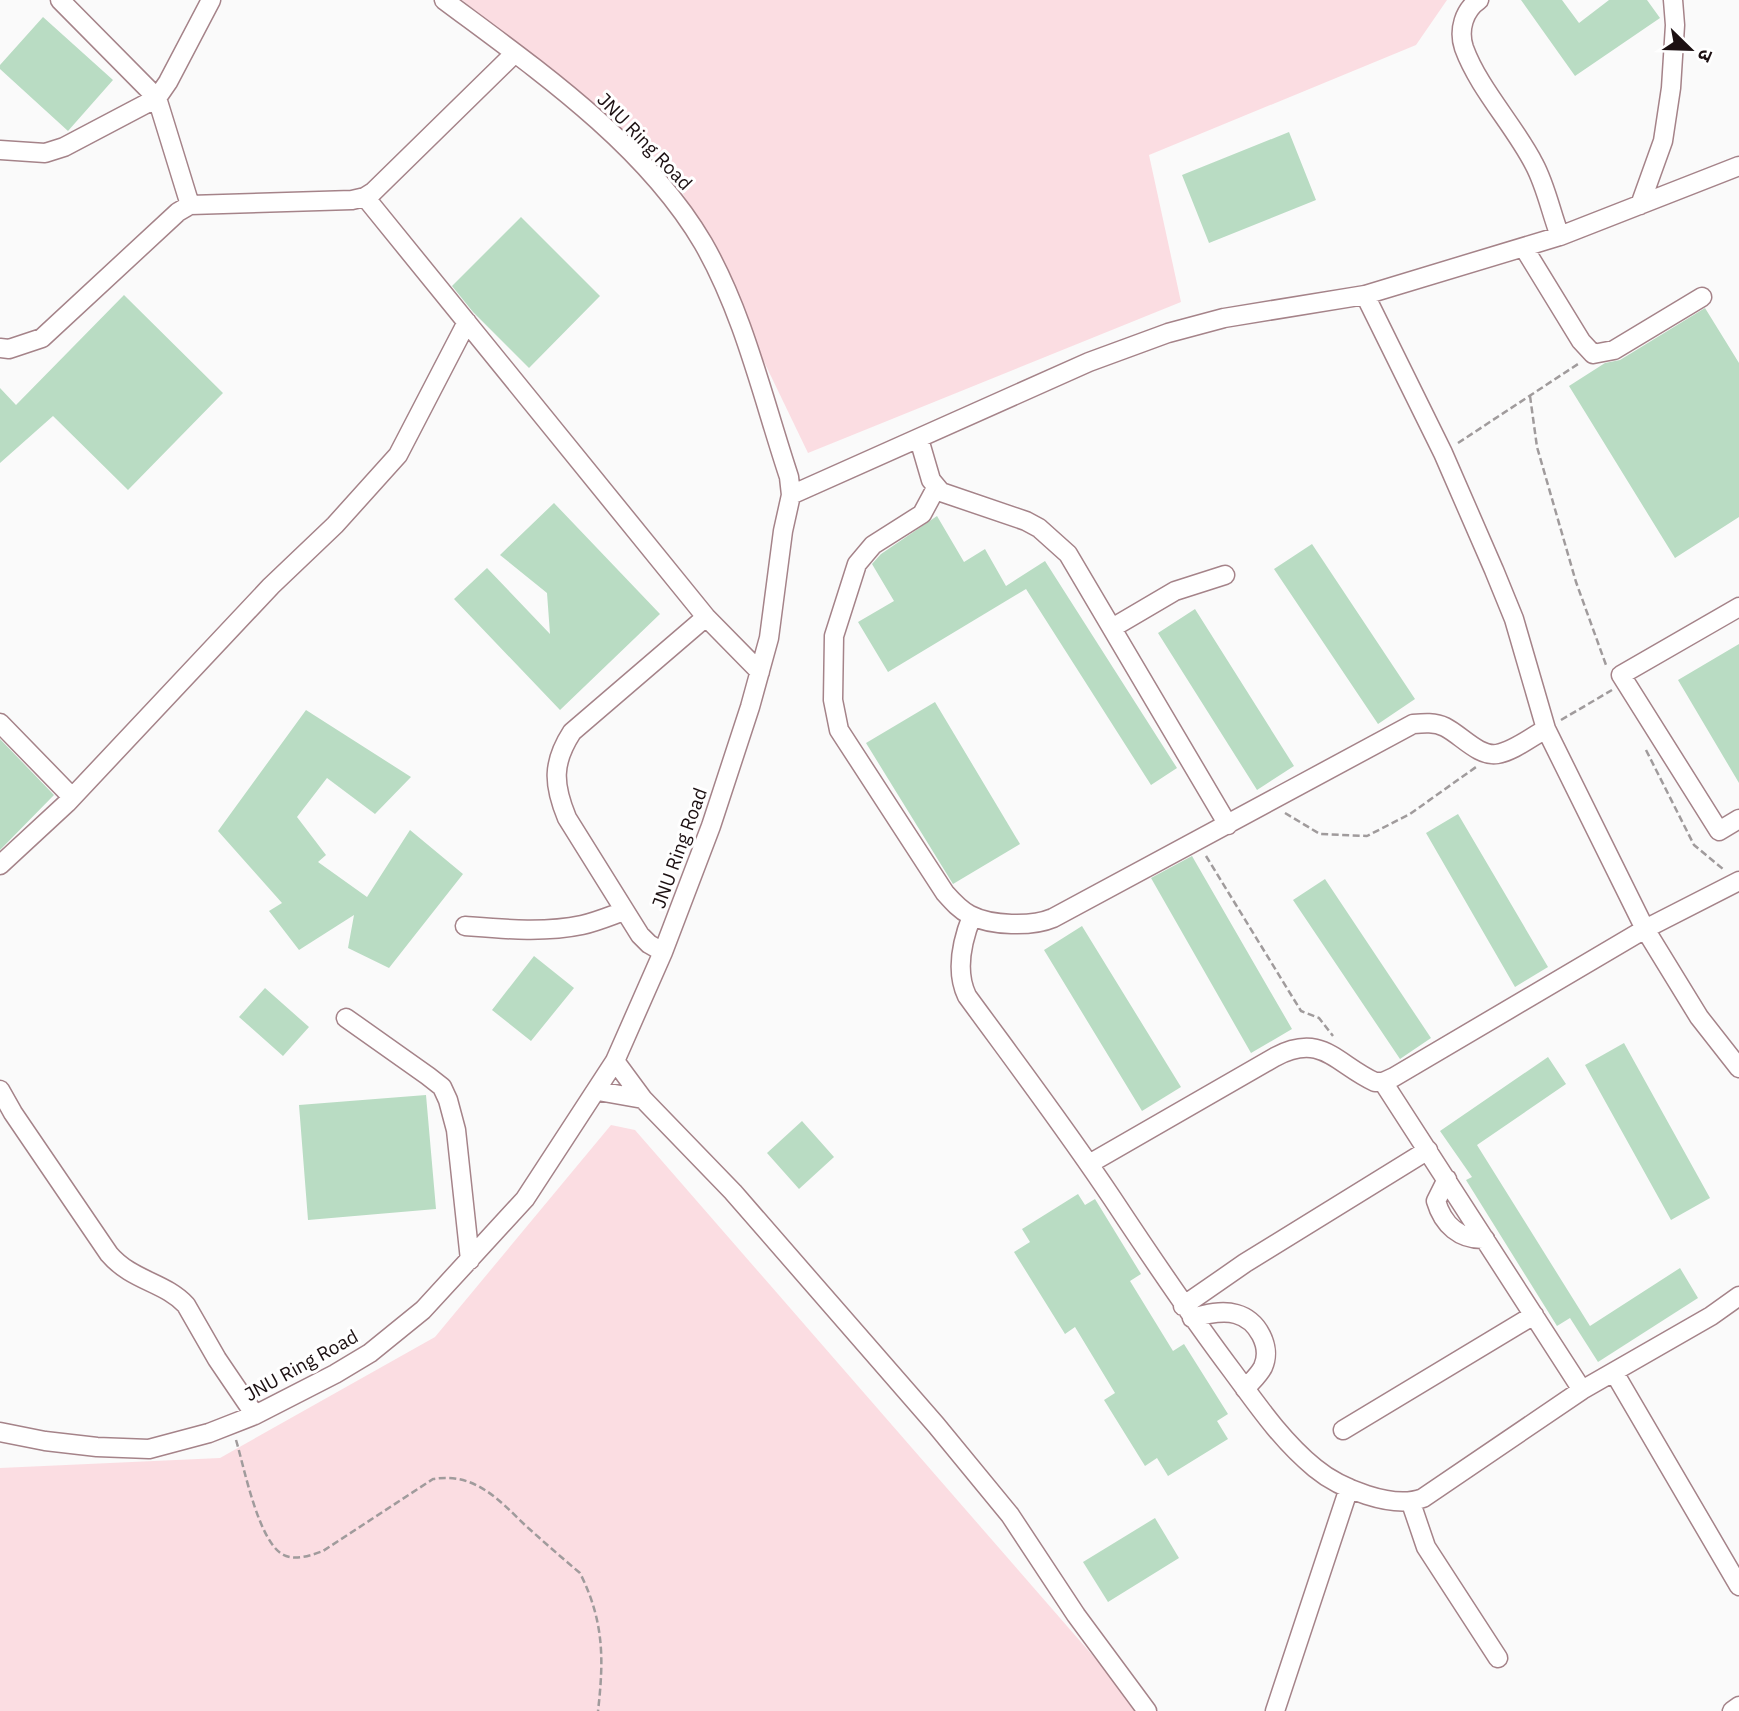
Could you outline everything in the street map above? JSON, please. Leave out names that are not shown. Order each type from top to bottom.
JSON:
[{"type":"lane","points":[[60,0],[157,98],[190,205]]},
{"type":"lane","points":[[0,150],[45,153],[64,147],[157,98],[211,0]]},
{"type":"lane","name":"JNU Ring Road","points":[[0,1432],[97,1447],[149,1449],[190,1439],[255,1415],[324,1380],[370,1353],[423,1310],[525,1199],[598,1091],[615,1061],[663,952],[710,826],[760,672],[771,625],[783,531],[791,495],[789,477],[744,334],[703,244],[668,191],[579,103],[444,0]]},
{"type":"lane","points":[[1479,0],[1469,6],[1462,23],[1463,46],[1535,165],[1560,236]]},
{"type":"lane","points":[[1640,205],[1663,141],[1671,88],[1675,24],[1673,0]]},
{"type":"lane","points":[[0,348],[9,349],[42,338],[178,212],[190,205],[352,200],[365,197],[515,53]]},
{"type":"lane","points":[[791,495],[1089,362],[1168,333],[1224,318],[1365,295],[1560,236],[1739,166]]},
{"type":"lane","points":[[365,197],[706,617],[760,672]]},
{"type":"lane","points":[[1524,248],[1581,341],[1593,354],[1614,350],[1702,297]]},
{"type":"lane","points":[[1365,295],[1443,453],[1514,619],[1546,729],[1645,929],[1699,1017],[1739,1068]]},
{"type":"lane","points":[[0,865],[72,797],[271,586],[335,525],[398,454],[467,322]]},
{"type":"lane","points":[[919,439],[931,480],[941,492],[1026,521],[1039,528],[1068,554],[1228,825]]},
{"type":"lane","points":[[936,488],[922,514],[873,545],[857,564],[834,636],[832,700],[839,730],[945,893],[958,907],[972,916],[1008,923],[1039,924],[1413,724],[1444,726],[1483,752],[1493,755],[1502,753],[1546,729]]},
{"type":"lane","points":[[1112,628],[1175,591],[1225,575]]},
{"type":"lane","points":[[1739,607],[1621,675],[1719,831],[1739,819]]},
{"type":"lane","points":[[663,952],[640,935],[624,911],[558,797],[555,771],[561,748],[572,732],[706,617]]},
{"type":"lane","points":[[0,723],[72,797]]},
{"type":"lane","points":[[1383,1082],[1645,929],[1739,881]]},
{"type":"lane","points":[[465,926],[518,929],[568,927],[583,925],[624,911]]},
{"type":"lane","points":[[972,916],[961,958],[961,985],[967,996],[1089,1164],[1187,1312],[1273,1426],[1301,1455],[1329,1478],[1349,1488],[1398,1503],[1411,1503],[1423,1498],[1583,1391],[1711,1316],[1739,1296]]},
{"type":"lane","points":[[346,1018],[442,1087],[456,1130],[470,1260]]},
{"type":"lane","points":[[1089,1164],[1275,1057],[1299,1047],[1315,1048],[1329,1053],[1365,1077],[1383,1082],[1583,1391]]},
{"type":"lane","points":[[615,1061],[643,1099],[733,1192],[936,1425],[1010,1515],[1076,1615],[1147,1711]]},
{"type":"lane","points":[[0,1090],[109,1254],[119,1266],[132,1275],[179,1297],[255,1415]]},
{"type":"lane","points":[[598,1091],[643,1099]]},
{"type":"lane","points":[[1187,1312],[1245,1263],[1428,1150]]},
{"type":"lane","points":[[1187,1312],[1236,1313],[1245,1317],[1263,1337],[1266,1357],[1262,1370],[1245,1389]]},
{"type":"lane","points":[[1343,1430],[1534,1315]]},
{"type":"lane","points":[[1615,1374],[1739,1586]]},
{"type":"lane","points":[[1275,1711],[1349,1488]]},
{"type":"lane","points":[[1411,1503],[1426,1547],[1498,1658]]},
{"type":"lane","points":[[1732,1711],[1739,1706]]},
{"type":"path","points":[[1443,453],[1593,354]]},
{"type":"path","points":[[1530,396],[1536,447],[1576,582],[1606,665]]},
{"type":"path","points":[[1546,729],[1615,688]]},
{"type":"path","points":[[1645,748],[1694,845],[1739,881]]},
{"type":"path","points":[[1268,803],[1320,834],[1367,836],[1410,814],[1493,755]]},
{"type":"path","points":[[1694,845],[1702,840]]},
{"type":"path","points":[[1197,841],[1301,1011],[1319,1018],[1334,1038]]},
{"type":"path","points":[[232,1424],[261,1527],[268,1542],[287,1556],[310,1556],[323,1551],[433,1479],[461,1479],[505,1503],[524,1524],[580,1573],[601,1631],[603,1668],[598,1711]]},
{"type":"shaded area","points":[[462,0],[1447,0],[1416,45],[1149,155],[1181,302],[808,453],[672,171]]},
{"type":"shaded area","points":[[611,1125],[635,1130],[1141,1711],[0,1711],[0,1468],[220,1458],[435,1337]]},
{"type":"building","points":[[1521,0],[1562,0],[1579,23],[1609,0],[1647,0],[1660,18],[1575,76]]},
{"type":"building","points":[[43,17],[113,80],[68,131],[0,69],[0,65]]},
{"type":"building","points":[[1289,132],[1316,200],[1209,243],[1182,175]]},
{"type":"building","points":[[521,217],[600,296],[529,368],[473,312],[452,286]]},
{"type":"building","points":[[124,295],[223,393],[128,490],[53,416],[0,463],[0,388],[16,405]]},
{"type":"building","points":[[1705,308],[1739,363],[1739,517],[1675,558],[1569,386],[1605,363],[1620,360]]},
{"type":"building","points":[[554,503],[660,614],[560,710],[454,599],[487,568],[550,634],[547,593],[500,555]]},
{"type":"building","points":[[937,516],[964,562],[985,549],[1006,586],[1045,561],[1177,768],[1151,785],[1026,589],[888,672],[858,622],[894,601],[872,564],[881,554]]},
{"type":"building","points":[[1312,544],[1415,699],[1378,724],[1274,569]]},
{"type":"building","points":[[1195,609],[1294,766],[1257,790],[1158,633]]},
{"type":"building","points":[[1739,644],[1739,783],[1678,680]]},
{"type":"building","points":[[935,702],[1020,844],[953,884],[866,743]]},
{"type":"building","points":[[306,710],[411,777],[375,814],[327,778],[297,817],[326,855],[318,862],[367,897],[410,830],[463,874],[389,968],[348,948],[354,915],[299,950],[269,911],[282,903],[218,831]]},
{"type":"building","points":[[0,739],[54,795],[0,850]]},
{"type":"building","points":[[1458,814],[1548,967],[1515,987],[1426,833]]},
{"type":"building","points":[[1192,856],[1292,1029],[1251,1053],[1151,878]]},
{"type":"building","points":[[1325,879],[1431,1038],[1400,1059],[1293,900]]},
{"type":"building","points":[[1082,926],[1181,1087],[1142,1111],[1044,950]]},
{"type":"building","points":[[534,956],[574,988],[531,1041],[492,1010]]},
{"type":"building","points":[[265,988],[309,1027],[283,1056],[239,1017]]},
{"type":"building","points":[[1624,1043],[1710,1198],[1671,1220],[1585,1065]]},
{"type":"building","points":[[1548,1057],[1566,1084],[1477,1145],[1590,1326],[1680,1268],[1698,1298],[1598,1362],[1570,1318],[1557,1326],[1466,1180],[1472,1177],[1440,1131]]},
{"type":"building","points":[[426,1095],[436,1209],[308,1220],[299,1105]]},
{"type":"building","points":[[802,1121],[834,1157],[799,1189],[767,1153]]},
{"type":"building","points":[[1078,1194],[1085,1205],[1095,1199],[1141,1274],[1130,1281],[1173,1351],[1184,1344],[1228,1414],[1217,1421],[1228,1439],[1168,1476],[1157,1458],[1145,1466],[1104,1400],[1115,1393],[1075,1327],[1065,1334],[1014,1252],[1030,1242],[1022,1229]]},
{"type":"building","points":[[1155,1518],[1179,1558],[1108,1602],[1083,1562]]}]
